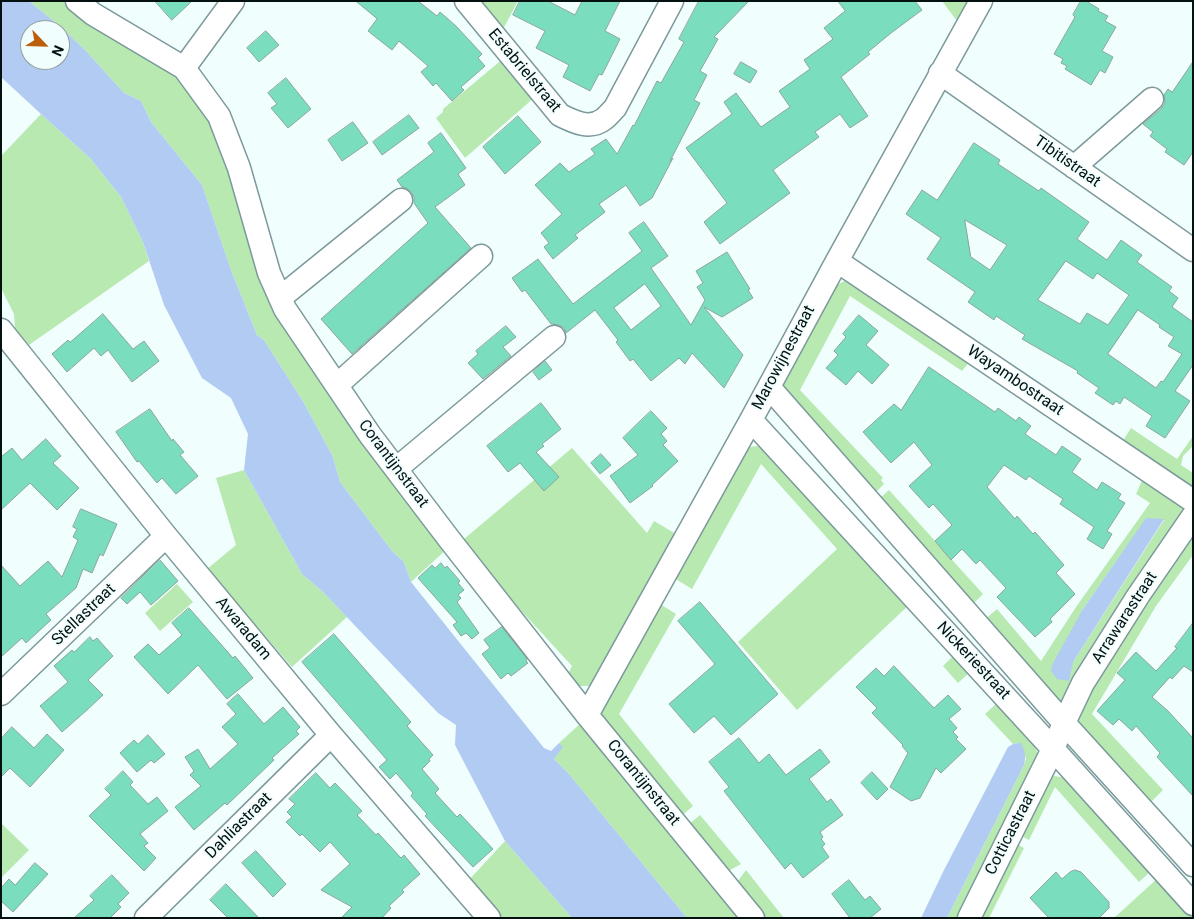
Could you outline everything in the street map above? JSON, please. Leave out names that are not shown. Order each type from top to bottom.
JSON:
[{"type":"street","name":"Corantijnstraat","points":[[77,1],[93,14],[184,68],[219,116],[239,168],[269,273],[285,309],[370,435],[396,469],[587,716],[753,918]]},
{"type":"street","points":[[184,68],[234,1]]},
{"type":"street","name":"Estabrielstraat","points":[[466,1],[560,115],[588,126],[604,120],[615,108],[672,1]]},
{"type":"street","name":"Marowijnestraat","points":[[587,716],[981,1]]},
{"type":"street","name":"Tibitistraat","points":[[940,73],[1193,250]]},
{"type":"street","points":[[1074,167],[1152,99]]},
{"type":"street","points":[[280,298],[401,200]]},
{"type":"street","points":[[337,385],[481,256]]},
{"type":"street","name":"Wayambostraat","points":[[837,260],[1193,501]]},
{"type":"street","name":"Awaradam","points":[[2,332],[166,536],[331,735],[489,918]]},
{"type":"street","points":[[396,469],[554,337]]},
{"type":"street","name":"Nickeriestraat","points":[[769,387],[1064,723],[1193,865]]},
{"type":"street","name":"Nickeriestraat","points":[[751,420],[1193,904]]},
{"type":"street","name":"Arrawarastraat","points":[[1053,749],[1083,683],[1138,596],[1193,516]]},
{"type":"street","name":"Stellastraat","points":[[1,694],[166,536]]},
{"type":"street","name":"Dahliastraat","points":[[146,918],[331,735]]},
{"type":"street","name":"Cotticastraat","points":[[969,918],[1053,749]]},
{"type":"green space","points":[[29,1],[67,1],[181,79],[217,129],[257,260],[448,548],[411,582],[404,562],[392,551],[340,482],[333,457],[304,403],[264,340],[257,335],[231,270],[202,185],[151,122],[141,101],[124,93],[70,36],[70,20],[52,20]]},
{"type":"green space","points":[[478,1],[518,1],[501,33]]},
{"type":"green space","points":[[942,1],[969,1],[957,21]]},
{"type":"green space","points":[[505,57],[535,97],[465,158],[436,118],[443,112],[443,109]]},
{"type":"green space","points":[[41,114],[90,158],[121,197],[143,242],[149,261],[29,345],[15,329],[14,314],[1,288],[1,156]]},
{"type":"green space","points":[[850,278],[971,360],[962,371],[850,296],[800,390],[883,478],[881,480],[884,484],[873,495],[783,389],[784,381],[835,286]]},
{"type":"green space","points":[[1131,428],[1177,459],[1193,436],[1193,446],[1183,456],[1181,465],[1193,473],[1193,494],[1121,444]]},
{"type":"green space","points":[[757,446],[765,447],[909,605],[797,710],[738,642],[837,549],[761,464],[692,589],[674,578],[743,451]]},
{"type":"green space","points":[[572,448],[647,533],[654,521],[676,534],[591,686],[579,686],[568,674],[572,666],[515,604],[464,539]]},
{"type":"green space","points":[[244,470],[302,574],[347,617],[292,667],[207,569],[236,545],[216,478]]},
{"type":"green space","points":[[1144,476],[1181,505],[1185,511],[1065,707],[983,621],[997,609],[1041,661],[1076,607],[1150,503],[1136,494]],"holes":[[[1146,519],[1164,520],[1073,662],[1083,609]]]},
{"type":"green space","points":[[889,490],[983,594],[970,607],[876,502]]},
{"type":"green space","points":[[1193,527],[1193,555],[1156,606],[1092,714],[1163,790],[1148,805],[1074,720],[1086,685]]},
{"type":"green space","points":[[177,584],[193,602],[160,631],[145,613]]},
{"type":"green space","points":[[660,604],[676,614],[619,714],[693,806],[679,818],[601,714],[602,706]]},
{"type":"green space","points":[[953,656],[969,673],[958,683],[943,666]]},
{"type":"green space","points":[[996,704],[1034,744],[1038,755],[964,918],[947,918],[1026,758],[1018,743],[1013,744],[985,714]]},
{"type":"green space","points":[[581,723],[742,918],[687,918],[569,774],[554,759],[562,747],[559,743]]},
{"type":"green space","points":[[1054,776],[1067,779],[1152,870],[1139,882],[1055,787],[1029,840],[1016,833],[1047,778]]},
{"type":"green space","points":[[700,815],[741,864],[725,873],[687,826]]},
{"type":"green space","points":[[1,825],[29,850],[1,878]]},
{"type":"green space","points":[[505,841],[572,918],[497,918],[466,883]]},
{"type":"green space","points":[[1012,841],[1024,848],[989,918],[973,918]]},
{"type":"green space","points":[[746,870],[784,918],[762,918],[735,885]]},
{"type":"green space","points":[[1159,877],[1193,914],[1192,918],[1114,918]]},
{"type":"water","points":[[1,1],[29,1],[52,20],[20,20],[20,70],[70,70],[70,36],[124,93],[141,101],[151,122],[202,185],[231,270],[257,335],[264,340],[304,403],[333,457],[340,482],[392,551],[404,562],[411,582],[544,748],[551,751],[559,743],[563,747],[554,759],[569,774],[687,918],[572,918],[505,841],[455,745],[456,725],[438,713],[323,592],[302,574],[244,470],[248,434],[231,398],[202,378],[164,305],[143,242],[121,197],[90,158],[1,77]]},
{"type":"water","points":[[1146,518],[1164,519],[1073,662],[1069,681],[1057,679],[1051,671],[1052,665],[1083,609]]},
{"type":"water","points":[[1021,743],[1025,757],[1024,765],[947,918],[921,918],[1008,747]]},
{"type":"building","points":[[155,1],[192,1],[172,20]]},
{"type":"building","points":[[356,1],[418,1],[437,16],[440,12],[482,54],[478,58],[485,66],[461,87],[464,90],[452,101],[436,83],[433,86],[421,72],[428,66],[399,41],[392,50],[368,31],[377,19]]},
{"type":"building","points":[[520,1],[548,1],[575,15],[582,1],[620,1],[605,31],[620,39],[602,75],[599,74],[590,91],[563,77],[569,65],[536,48],[545,31],[513,15]]},
{"type":"building","points":[[699,1],[749,1],[714,37],[718,39],[700,71],[707,75],[694,100],[700,103],[652,198],[640,206],[626,185],[599,204],[605,212],[575,235],[578,238],[553,259],[544,247],[549,243],[541,233],[562,214],[535,185],[560,163],[569,172],[595,154],[591,149],[606,139],[617,154],[657,81],[661,83],[684,42],[679,39]]},
{"type":"building","points":[[838,1],[915,1],[922,10],[868,52],[870,54],[841,77],[868,116],[850,128],[840,114],[815,132],[819,137],[773,170],[790,193],[720,244],[704,222],[727,203],[686,148],[732,114],[724,102],[736,93],[761,127],[790,107],[779,91],[810,69],[804,60],[833,39],[824,28],[845,11]]},
{"type":"building","points":[[1081,1],[1086,1],[1099,9],[1098,11],[1108,16],[1105,21],[1116,27],[1102,51],[1113,57],[1105,73],[1100,70],[1091,85],[1065,69],[1067,66],[1061,63],[1063,59],[1054,54],[1075,17],[1073,15]]},
{"type":"building","points":[[266,31],[279,45],[259,62],[247,48]]},
{"type":"building","points":[[741,62],[757,71],[750,83],[734,74]]},
{"type":"building","points":[[1193,62],[1193,152],[1184,165],[1165,152],[1167,149],[1150,136],[1153,132],[1143,124],[1161,109],[1165,103],[1164,95],[1168,89],[1172,92]]},
{"type":"building","points":[[286,78],[311,109],[288,128],[271,108],[277,104],[268,93]]},
{"type":"building","points":[[409,115],[419,128],[382,155],[373,142]]},
{"type":"building","points":[[518,116],[541,142],[505,174],[483,147]]},
{"type":"building","points":[[353,122],[368,143],[342,161],[328,140]]},
{"type":"building","points":[[441,133],[466,168],[458,174],[465,185],[435,207],[471,248],[352,354],[321,319],[428,223],[414,203],[414,197],[411,192],[402,187],[397,180],[434,152],[428,143]]},
{"type":"building","points":[[974,143],[1000,160],[998,164],[1039,191],[1041,188],[1089,222],[1077,239],[1107,260],[1121,240],[1142,255],[1137,262],[1172,287],[1169,291],[1178,298],[1172,307],[1193,322],[1193,365],[1175,391],[1190,401],[1165,438],[1146,426],[1152,416],[1124,397],[1120,404],[1116,401],[1113,405],[1095,393],[1099,388],[1077,373],[1078,371],[1022,339],[1025,335],[996,316],[994,320],[968,302],[975,292],[927,259],[941,238],[906,214],[922,190],[937,200]],"holes":[[[965,220],[1007,245],[990,270],[971,257]],[[1066,261],[1093,279],[1097,273],[1129,295],[1108,325],[1087,313],[1080,324],[1038,300]],[[1138,310],[1174,337],[1168,346],[1182,354],[1163,382],[1161,381],[1156,388],[1108,354]]]},
{"type":"building","points":[[644,222],[668,256],[651,268],[691,325],[705,300],[697,287],[703,283],[696,271],[727,252],[750,289],[748,290],[753,298],[722,317],[704,307],[743,355],[724,388],[692,353],[685,364],[679,358],[651,381],[633,359],[630,361],[616,342],[618,340],[595,310],[566,333],[564,328],[559,325],[551,324],[525,290],[522,292],[512,278],[538,259],[573,304],[642,251],[629,233]],"holes":[[[645,284],[661,306],[631,330],[614,308]]]},
{"type":"building","points":[[103,314],[133,349],[144,341],[159,361],[132,382],[108,350],[101,356],[94,348],[67,372],[52,354],[68,340],[70,342]]},
{"type":"building","points":[[859,315],[878,331],[866,345],[889,365],[872,384],[858,371],[846,385],[826,368],[838,355],[834,351],[846,337],[843,334]]},
{"type":"building","points":[[506,326],[516,337],[503,347],[511,356],[483,379],[468,363],[478,354],[476,351]]},
{"type":"building","points":[[545,361],[552,370],[539,380],[533,372]]},
{"type":"building","points":[[929,367],[995,412],[998,408],[1016,421],[1019,417],[1031,426],[1025,434],[1056,455],[1062,446],[1081,459],[1072,472],[1097,490],[1102,482],[1121,494],[1118,499],[1125,503],[1107,531],[1112,534],[1103,549],[1087,539],[1094,527],[1060,504],[1063,499],[1029,476],[1026,480],[1004,465],[987,487],[1015,519],[1017,516],[1033,534],[1035,532],[1064,565],[1056,573],[1075,594],[1050,619],[1052,622],[1035,637],[997,597],[1006,588],[980,560],[976,564],[962,549],[951,560],[935,541],[952,525],[933,504],[929,508],[909,486],[932,465],[914,442],[891,463],[863,432],[894,404],[901,410]]},
{"type":"building","points":[[541,403],[561,429],[542,444],[544,446],[536,452],[559,477],[544,491],[520,463],[508,472],[487,446]]},
{"type":"building","points":[[150,409],[172,441],[173,439],[184,452],[180,455],[198,476],[176,494],[162,478],[157,483],[139,461],[137,462],[116,432]]},
{"type":"building","points":[[651,411],[667,428],[661,434],[667,441],[663,445],[678,461],[653,486],[630,503],[610,476],[638,455],[623,438]]},
{"type":"building","points":[[46,439],[61,456],[53,463],[79,488],[57,510],[30,483],[1,510],[1,457],[12,448],[22,460]]},
{"type":"building","points":[[601,454],[611,465],[600,474],[591,463]]},
{"type":"building","points":[[81,509],[117,524],[103,556],[100,554],[92,573],[83,569],[76,588],[46,614],[51,620],[26,643],[22,638],[1,657],[1,565],[20,586],[48,561],[62,577],[78,540],[73,537],[77,529],[73,527]]},
{"type":"building","points":[[160,560],[178,581],[151,605],[140,592],[127,604],[121,598]]},
{"type":"building","points":[[441,563],[445,568],[447,566],[460,581],[458,583],[464,590],[458,595],[461,598],[457,602],[479,633],[472,639],[466,633],[461,636],[453,625],[457,622],[418,578],[432,565],[435,568]]},
{"type":"building","points":[[700,602],[778,694],[731,735],[714,716],[694,733],[669,704],[715,664],[678,621]]},
{"type":"building","points":[[189,608],[233,658],[235,656],[253,678],[227,699],[198,665],[168,694],[134,657],[148,644],[159,655],[182,635],[172,623]]},
{"type":"building","points":[[1193,623],[1193,672],[1184,666],[1172,679],[1170,677],[1152,697],[1193,738],[1193,796],[1157,757],[1160,753],[1136,726],[1132,731],[1119,719],[1113,725],[1097,711],[1125,680],[1117,673],[1136,652],[1156,671],[1177,648],[1175,647]]},
{"type":"building","points":[[502,627],[527,659],[528,663],[511,676],[508,673],[501,679],[482,654],[490,648],[484,640]]},
{"type":"building","points":[[334,634],[411,722],[407,726],[433,755],[422,769],[439,789],[435,793],[457,817],[460,814],[493,849],[473,867],[425,816],[427,814],[411,796],[413,793],[396,773],[390,779],[379,767],[387,760],[302,662]]},
{"type":"building","points":[[90,637],[93,641],[97,638],[113,656],[88,680],[103,695],[62,732],[40,706],[68,682],[54,666],[72,650],[74,652]]},
{"type":"building","points":[[894,666],[934,708],[948,695],[961,709],[949,719],[957,728],[953,732],[958,737],[956,739],[966,749],[941,773],[936,768],[920,798],[911,801],[890,787],[908,753],[903,745],[872,713],[877,708],[856,687],[876,668],[884,676]]},
{"type":"building","points":[[238,694],[264,724],[283,707],[300,727],[296,731],[299,734],[272,758],[274,760],[227,805],[225,803],[194,830],[175,807],[201,786],[190,775],[194,771],[185,757],[198,749],[210,769],[238,744],[222,727],[236,714],[227,704]]},
{"type":"building","points":[[12,727],[34,748],[47,734],[64,750],[30,787],[10,768],[1,777],[1,739]]},
{"type":"building","points":[[148,735],[165,754],[154,763],[151,760],[137,772],[120,753],[134,740],[138,744]]},
{"type":"building","points":[[739,738],[759,763],[769,754],[786,775],[820,749],[830,762],[809,779],[827,802],[831,799],[843,815],[820,832],[823,837],[821,839],[825,844],[822,847],[829,857],[803,878],[791,863],[785,869],[724,791],[729,787],[709,762]]},
{"type":"building","points":[[123,771],[133,782],[130,785],[148,804],[157,797],[168,811],[140,834],[148,843],[144,846],[156,858],[144,871],[89,816],[111,795],[105,789]]},
{"type":"building","points":[[872,772],[888,789],[877,800],[861,783]]},
{"type":"building","points":[[316,773],[330,788],[335,783],[362,811],[357,815],[376,835],[378,833],[401,858],[404,855],[420,874],[402,890],[404,892],[389,906],[391,908],[382,918],[341,918],[352,907],[321,890],[350,864],[330,842],[320,852],[302,834],[300,836],[286,822],[292,817],[287,812],[295,804],[289,799]]},
{"type":"building","points":[[256,851],[286,884],[273,897],[242,863]]},
{"type":"building","points":[[35,863],[48,874],[13,912],[1,901],[1,888],[9,879],[15,885]]},
{"type":"building","points":[[1075,870],[1081,872],[1109,902],[1109,908],[1099,918],[1049,918],[1030,898],[1056,872],[1062,879]]},
{"type":"building","points":[[112,875],[129,893],[118,904],[121,907],[110,918],[74,918],[94,900],[90,896]]},
{"type":"building","points":[[849,880],[865,900],[870,896],[881,909],[870,918],[850,918],[832,894]]},
{"type":"building","points":[[226,884],[259,918],[228,918],[210,900]]}]
